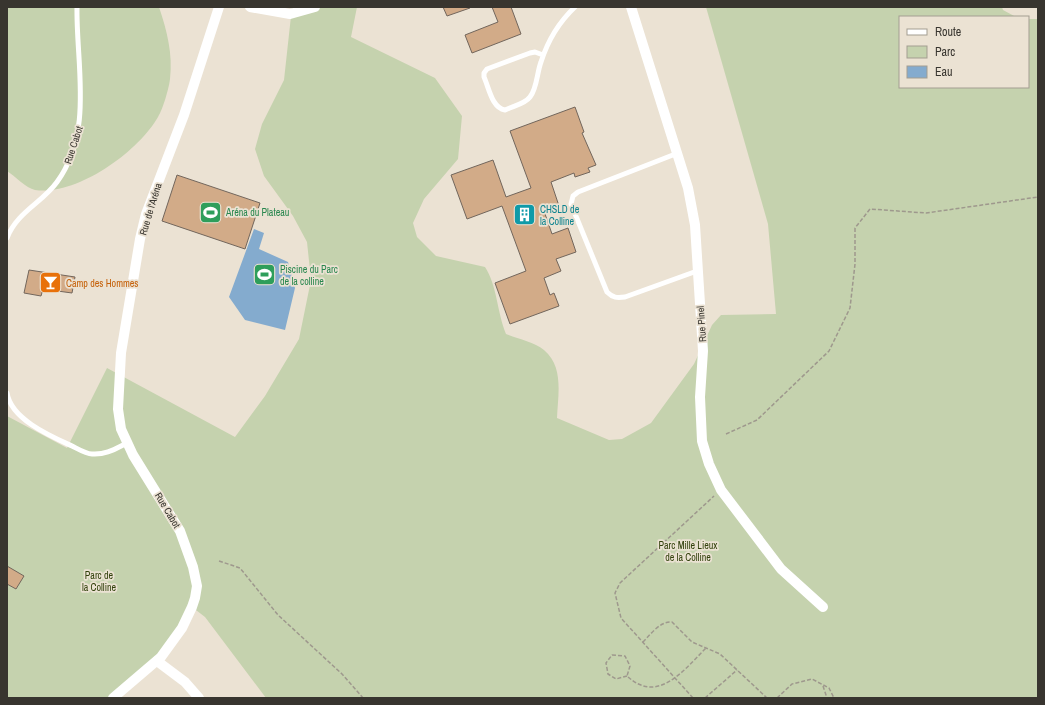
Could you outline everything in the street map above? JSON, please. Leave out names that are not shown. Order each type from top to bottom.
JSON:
[{"type":"street","name":"Rue de l'Aréna","points":[[127,443],[121,429],[118,409],[121,353],[140,239],[146,214],[184,114],[219,7]]},
{"type":"street","points":[[250,7],[290,14],[315,7]]},
{"type":"street","name":"Rue Pinel","points":[[631,7],[678,153],[688,188],[693,215],[703,351],[700,397],[702,441],[709,464],[721,490],[781,570],[823,607]]},
{"type":"street","name":"Rue Cabot","points":[[113,698],[157,661],[182,628],[194,603],[196,586],[191,560],[180,531],[159,495],[144,474],[127,443]]},
{"type":"street","points":[[157,661],[184,682],[199,698]]},
{"type":"lane","name":"Rue Cabot","points":[[7,238],[16,219],[57,182],[70,158],[76,141],[81,121],[77,7]]},
{"type":"lane","points":[[543,55],[535,52],[530,53],[487,69],[484,73],[484,78],[495,103],[499,107],[505,110],[526,101],[531,97],[543,55],[550,39],[559,25],[575,7]]},
{"type":"lane","points":[[678,153],[578,192],[573,196],[571,204],[607,292],[611,296],[617,298],[625,297],[697,272]]},
{"type":"lane","points":[[7,393],[15,411],[45,434],[90,454],[107,453],[127,443]]},
{"type":"path","points":[[726,434],[757,420],[828,351],[850,308],[855,264],[855,228],[870,209],[926,213],[1038,197]]},
{"type":"path","points":[[693,698],[621,618],[615,593],[620,583],[721,490]]},
{"type":"path","points":[[219,560],[240,568],[278,615],[342,674],[363,698]]},
{"type":"path","points":[[643,642],[660,625],[666,622],[672,622],[692,642],[720,654],[767,698]]},
{"type":"path","points":[[627,676],[630,666],[625,656],[612,655],[608,658],[606,663],[608,674],[616,678],[627,676],[641,687],[652,690],[665,686],[706,647]]},
{"type":"path","points":[[705,698],[737,670]]},
{"type":"path","points":[[777,698],[792,684],[812,679],[829,688],[834,698]]},
{"type":"path","points":[[823,685],[827,698]]},
{"type":"green space","points":[[7,7],[159,7],[167,34],[171,61],[169,83],[162,109],[149,130],[136,144],[105,169],[87,179],[69,186],[52,190],[35,190],[24,184],[7,171]]},
{"type":"green space","points":[[292,7],[357,7],[351,37],[435,78],[462,116],[458,159],[424,199],[413,223],[417,237],[436,256],[485,267],[495,290],[506,334],[540,347],[555,364],[559,390],[557,418],[609,440],[622,439],[651,423],[694,364],[712,325],[721,315],[776,314],[768,224],[706,7],[1002,7],[1003,10],[1014,16],[899,16],[899,88],[1029,88],[1029,19],[1038,19],[1038,698],[266,698],[205,617],[192,607],[157,661],[113,698],[7,698],[7,416],[67,448],[107,368],[235,437],[265,396],[299,339],[311,280],[307,242],[293,216],[264,176],[255,149],[262,124],[284,80]]},
{"type":"water","name":"Piscine du Parc de la colline","points":[[254,229],[264,233],[259,249],[288,262],[295,288],[285,330],[245,320],[229,297]]},
{"type":"building","points":[[443,7],[470,7],[470,8],[447,16]]},
{"type":"building","points":[[492,7],[511,7],[521,34],[472,53],[465,35],[498,22]]},
{"type":"building","name":"CHSLD de la Colline","points":[[575,107],[584,132],[582,133],[596,165],[588,168],[590,172],[575,177],[574,173],[551,182],[559,206],[544,211],[552,234],[568,228],[576,252],[556,259],[561,271],[544,278],[550,295],[554,293],[559,306],[510,324],[495,283],[526,271],[502,206],[467,219],[451,175],[493,160],[506,197],[531,188],[510,131]]},
{"type":"building","name":"Aréna du Plateau","points":[[177,175],[260,203],[245,249],[162,221]]},
{"type":"building","name":"Camp des Hommes","points":[[29,270],[75,277],[72,293],[43,289],[41,296],[24,293]]},
{"type":"building","points":[[7,566],[24,576],[16,589],[7,584]]},
{"type":"place","name":"Aréna du Plateau","points":[[211,212]]},
{"type":"place","name":"CHSLD de la Colline","points":[[525,215]]},
{"type":"place","name":"Piscine du Parc de la colline","points":[[264,275]]},
{"type":"place","name":"Camp des Hommes","points":[[50,283]]},
{"type":"park label","name":"Parc Mille Lieux de la Colline","points":[[688,550]]},
{"type":"park label","name":"Parc de la Colline","points":[[99,580]]}]
